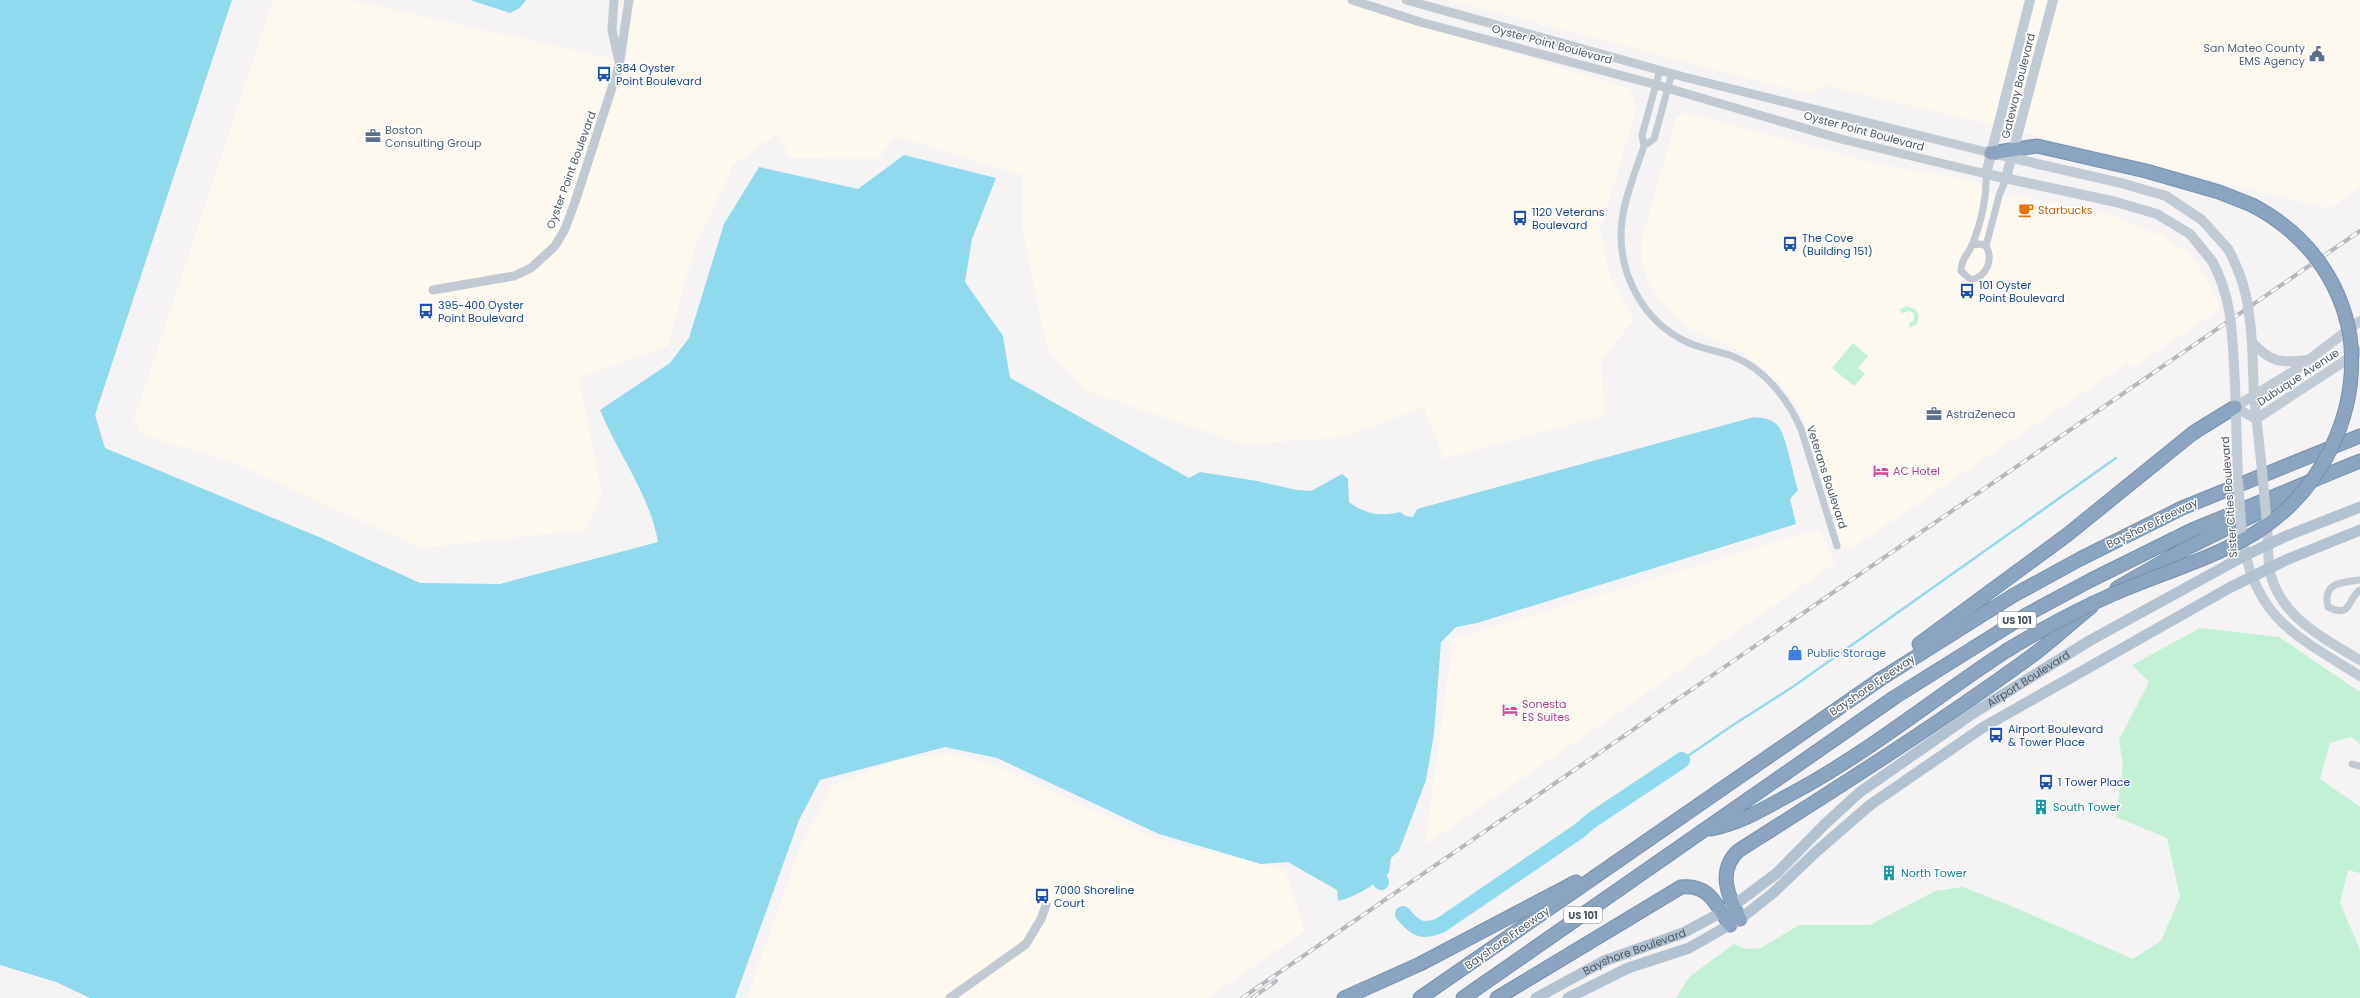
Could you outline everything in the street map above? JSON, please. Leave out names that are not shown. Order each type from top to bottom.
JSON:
[{"type":"highway","points":[[1703,831],[1737,823],[1836,769],[1880,741],[2006,651],[2089,605],[2226,548],[2256,532],[2280,513],[2303,491],[2331,452],[2347,411],[2352,380],[2351,344],[2344,310],[2330,279],[2311,250],[2285,225],[2252,204],[2201,186],[2117,163],[2037,146],[2013,154],[1991,153]]},
{"type":"highway","points":[[1758,765],[2005,579],[2067,535],[2193,434],[2235,407]]},
{"type":"highway","name":"Bayshore Freeway","points":[[1420,998],[1913,657],[2053,573],[2182,508],[2360,436]]},
{"type":"highway","points":[[1727,909],[1725,874],[1731,858],[1738,852],[1867,768],[2014,668],[2104,596],[2189,547],[2360,462]]},
{"type":"highway","name":"US 101","points":[[1463,998],[1914,685],[2032,612],[2112,569],[2192,530],[2360,462]]},
{"type":"highway","points":[[1344,998],[1438,955],[1616,863]]},
{"type":"highway","points":[[1497,998],[1681,888],[1689,886],[1707,892],[1727,909],[1735,922]]},
{"type":"main road","name":"Gateway Boulevard","points":[[1986,174],[2030,0]]},
{"type":"main road","name":"Gateway Boulevard","points":[[2006,178],[2053,0]]},
{"type":"main road","points":[[2013,154],[2166,196],[2202,220],[2228,249],[2238,266],[2248,296],[2252,342],[2254,397],[2267,526],[2269,567],[2280,595],[2300,621],[2360,660]]},
{"type":"main road","name":"Oyster Point Boulevard","points":[[1986,174],[2116,202],[2157,214],[2190,234],[2212,261],[2220,275],[2229,301],[2235,384],[2235,407]]},
{"type":"main road","name":"Dubuque Avenue","points":[[2235,407],[2254,397],[2360,321]]},
{"type":"main road","points":[[2252,342],[2269,358],[2286,363],[2307,360]]},
{"type":"main road","name":"Dubuque Avenue","points":[[2235,407],[2256,419],[2360,351]]},
{"type":"main road","name":"Sister Cities Boulevard","points":[[2235,407],[2236,450],[2242,536],[2244,556],[2250,577],[2268,608],[2290,632],[2360,676]]},
{"type":"main road","name":"Airport Boulevard","points":[[1727,909],[1777,873],[1825,824],[1860,792],[1914,753],[2000,696],[2089,641],[2244,556],[2268,544],[2360,507]]},
{"type":"main road","name":"Airport Boulevard","points":[[1735,922],[1767,898],[1870,805],[1952,747],[2011,711],[2250,577],[2269,567],[2360,530]]},
{"type":"main road","name":"Bayshore Boulevard","points":[[1536,998],[1604,961],[1683,933],[1727,909]]},
{"type":"main road","name":"Bayshore Boulevard","points":[[1568,998],[1628,968],[1690,948],[1735,922]]},
{"type":"street","name":"Oyster Point Boulevard","points":[[614,0],[613,37],[619,66]]},
{"type":"street","name":"Oyster Point Boulevard","points":[[433,290],[514,276],[531,268],[556,246],[565,229],[576,199],[619,66],[629,0]]},
{"type":"street","name":"Oyster Point Boulevard","points":[[1352,0],[1420,22],[1668,88],[1840,139],[1986,174]]},
{"type":"street","name":"Oyster Point Boulevard","points":[[1406,0],[1660,70],[1991,153]]},
{"type":"street","name":"Veterans Boulevard","points":[[1660,70],[1642,135],[1644,146],[1622,222],[1622,254],[1630,282],[1643,306],[1669,331],[1688,342],[1743,361],[1770,381],[1793,414],[1801,429],[1837,546]]},
{"type":"street","name":"Veterans Boulevard","points":[[1644,146],[1654,139],[1672,73]]},
{"type":"street","points":[[1986,174],[1987,192],[1972,245],[1961,264],[1961,271],[1971,280],[1978,278],[1988,266],[1989,257],[1986,246],[1999,196],[2006,178]]},
{"type":"street","points":[[1972,245],[1981,244],[1986,246]]},
{"type":"street","points":[[2360,580],[2342,582],[2330,587],[2326,597],[2328,607],[2337,611],[2344,610],[2349,607],[2356,593],[2360,590]]},
{"type":"street","points":[[2352,764],[2360,766]]},
{"type":"street","points":[[950,998],[1026,944],[1041,919],[1046,905]]},
{"type":"shaded area","points":[[273,0],[351,0],[627,62],[629,0],[1344,0],[1630,89],[1637,108],[1600,230],[1610,276],[1634,320],[1601,361],[1605,415],[1444,459],[1424,407],[1341,438],[1242,444],[1087,391],[1047,349],[1023,233],[1022,175],[894,136],[879,159],[790,158],[778,133],[733,166],[694,250],[668,346],[579,378],[602,493],[586,530],[420,548],[237,464],[141,434],[134,419]]},
{"type":"shaded area","points":[[1448,0],[2360,0],[2360,188],[2329,209],[2030,134],[1824,85],[1808,94]]},
{"type":"shaded area","points":[[1684,112],[1877,164],[1972,180],[1981,184],[1987,192],[2007,198],[2015,195],[2114,216],[2163,236],[2190,255],[2207,278],[2220,309],[2132,368],[2127,363],[1852,548],[1843,549],[1800,410],[1780,384],[1744,353],[1691,330],[1681,323],[1659,300],[1649,283],[1641,260],[1641,241],[1676,119]]},
{"type":"shaded area","points":[[1818,529],[1836,563],[1425,845],[1453,639]]},
{"type":"shaded area","points":[[951,753],[994,765],[1154,838],[1285,870],[1305,931],[1208,998],[747,998],[800,847],[832,786],[900,759]]},
{"type":"green space","points":[[1906,306],[1915,309],[1919,316],[1917,324],[1910,328],[1909,324],[1914,320],[1914,314],[1910,311],[1902,313],[1899,310]]},
{"type":"green space","points":[[1853,343],[1868,356],[1858,368],[1865,374],[1854,386],[1832,368]]},
{"type":"green space","points":[[2200,628],[2279,637],[2360,692],[2360,744],[2351,737],[2330,743],[2320,779],[2360,807],[2360,873],[2348,870],[2340,903],[2360,950],[2360,998],[1676,998],[1689,977],[1734,944],[1746,949],[1761,948],[1799,925],[1870,925],[1935,891],[1963,887],[2009,905],[2133,959],[2161,941],[2180,897],[2167,838],[2116,817],[2123,766],[2119,740],[2149,682],[2132,665]]},
{"type":"water","points":[[0,0],[232,0],[95,415],[105,448],[319,537],[420,583],[500,584],[658,542],[654,525],[641,491],[600,410],[670,363],[689,338],[724,224],[759,167],[858,189],[904,155],[996,178],[972,239],[965,282],[1003,336],[1010,378],[1189,478],[1200,472],[1257,481],[1297,490],[1311,491],[1342,474],[1348,479],[1349,502],[1355,506],[1367,512],[1386,514],[1400,512],[1406,516],[1413,517],[1417,509],[1754,417],[1765,418],[1777,424],[1782,432],[1798,490],[1790,499],[1796,524],[1477,623],[1456,627],[1441,642],[1434,734],[1426,780],[1399,851],[1391,858],[1389,873],[1365,890],[1338,901],[1337,890],[1288,862],[1261,864],[1159,834],[997,758],[945,747],[820,780],[799,820],[735,998],[90,998],[56,982],[0,965]]},
{"type":"water","points":[[470,0],[526,0],[520,8],[510,13]]},
{"type":"waterway","points":[[1682,760],[1794,686],[2116,458]]},
{"type":"waterway","points":[[1403,914],[1411,923],[1420,928],[1429,929],[1441,925],[1579,831],[1592,820],[1682,760]]},
{"type":"railway","points":[[1242,998],[2360,231]]},
{"type":"railway","points":[[1252,998],[1276,981]]},
{"type":"place","name":"San Mateo County EMS Agency","points":[[2317,54]]},
{"type":"place","name":"384 Oyster Point Boulevard","points":[[604,74]]},
{"type":"place","name":"Boston Consulting Group","points":[[373,136]]},
{"type":"place","name":"Starbucks","points":[[2026,210]]},
{"type":"place","name":"1120 Veterans Boulevard","points":[[1520,218]]},
{"type":"place","name":"The Cove (Building 151)","points":[[1790,244]]},
{"type":"place","name":"101 Oyster Point Boulevard","points":[[1967,291]]},
{"type":"place","name":"395-400 Oyster Point Boulevard","points":[[426,311]]},
{"type":"place","name":"AstraZeneca","points":[[1934,414]]},
{"type":"place","name":"AC Hotel","points":[[1881,471]]},
{"type":"place","name":"Public Storage","points":[[1795,653]]},
{"type":"place","name":"Sonesta ES Suites","points":[[1510,710]]},
{"type":"place","name":"Airport Boulevard & Tower Place","points":[[1996,735]]},
{"type":"place","name":"1 Tower Place","points":[[2046,782]]},
{"type":"place","name":"South Tower","points":[[2041,807]]},
{"type":"place","name":"North Tower","points":[[1889,873]]},
{"type":"place","name":"7000 Shoreline Court","points":[[1042,896]]}]
